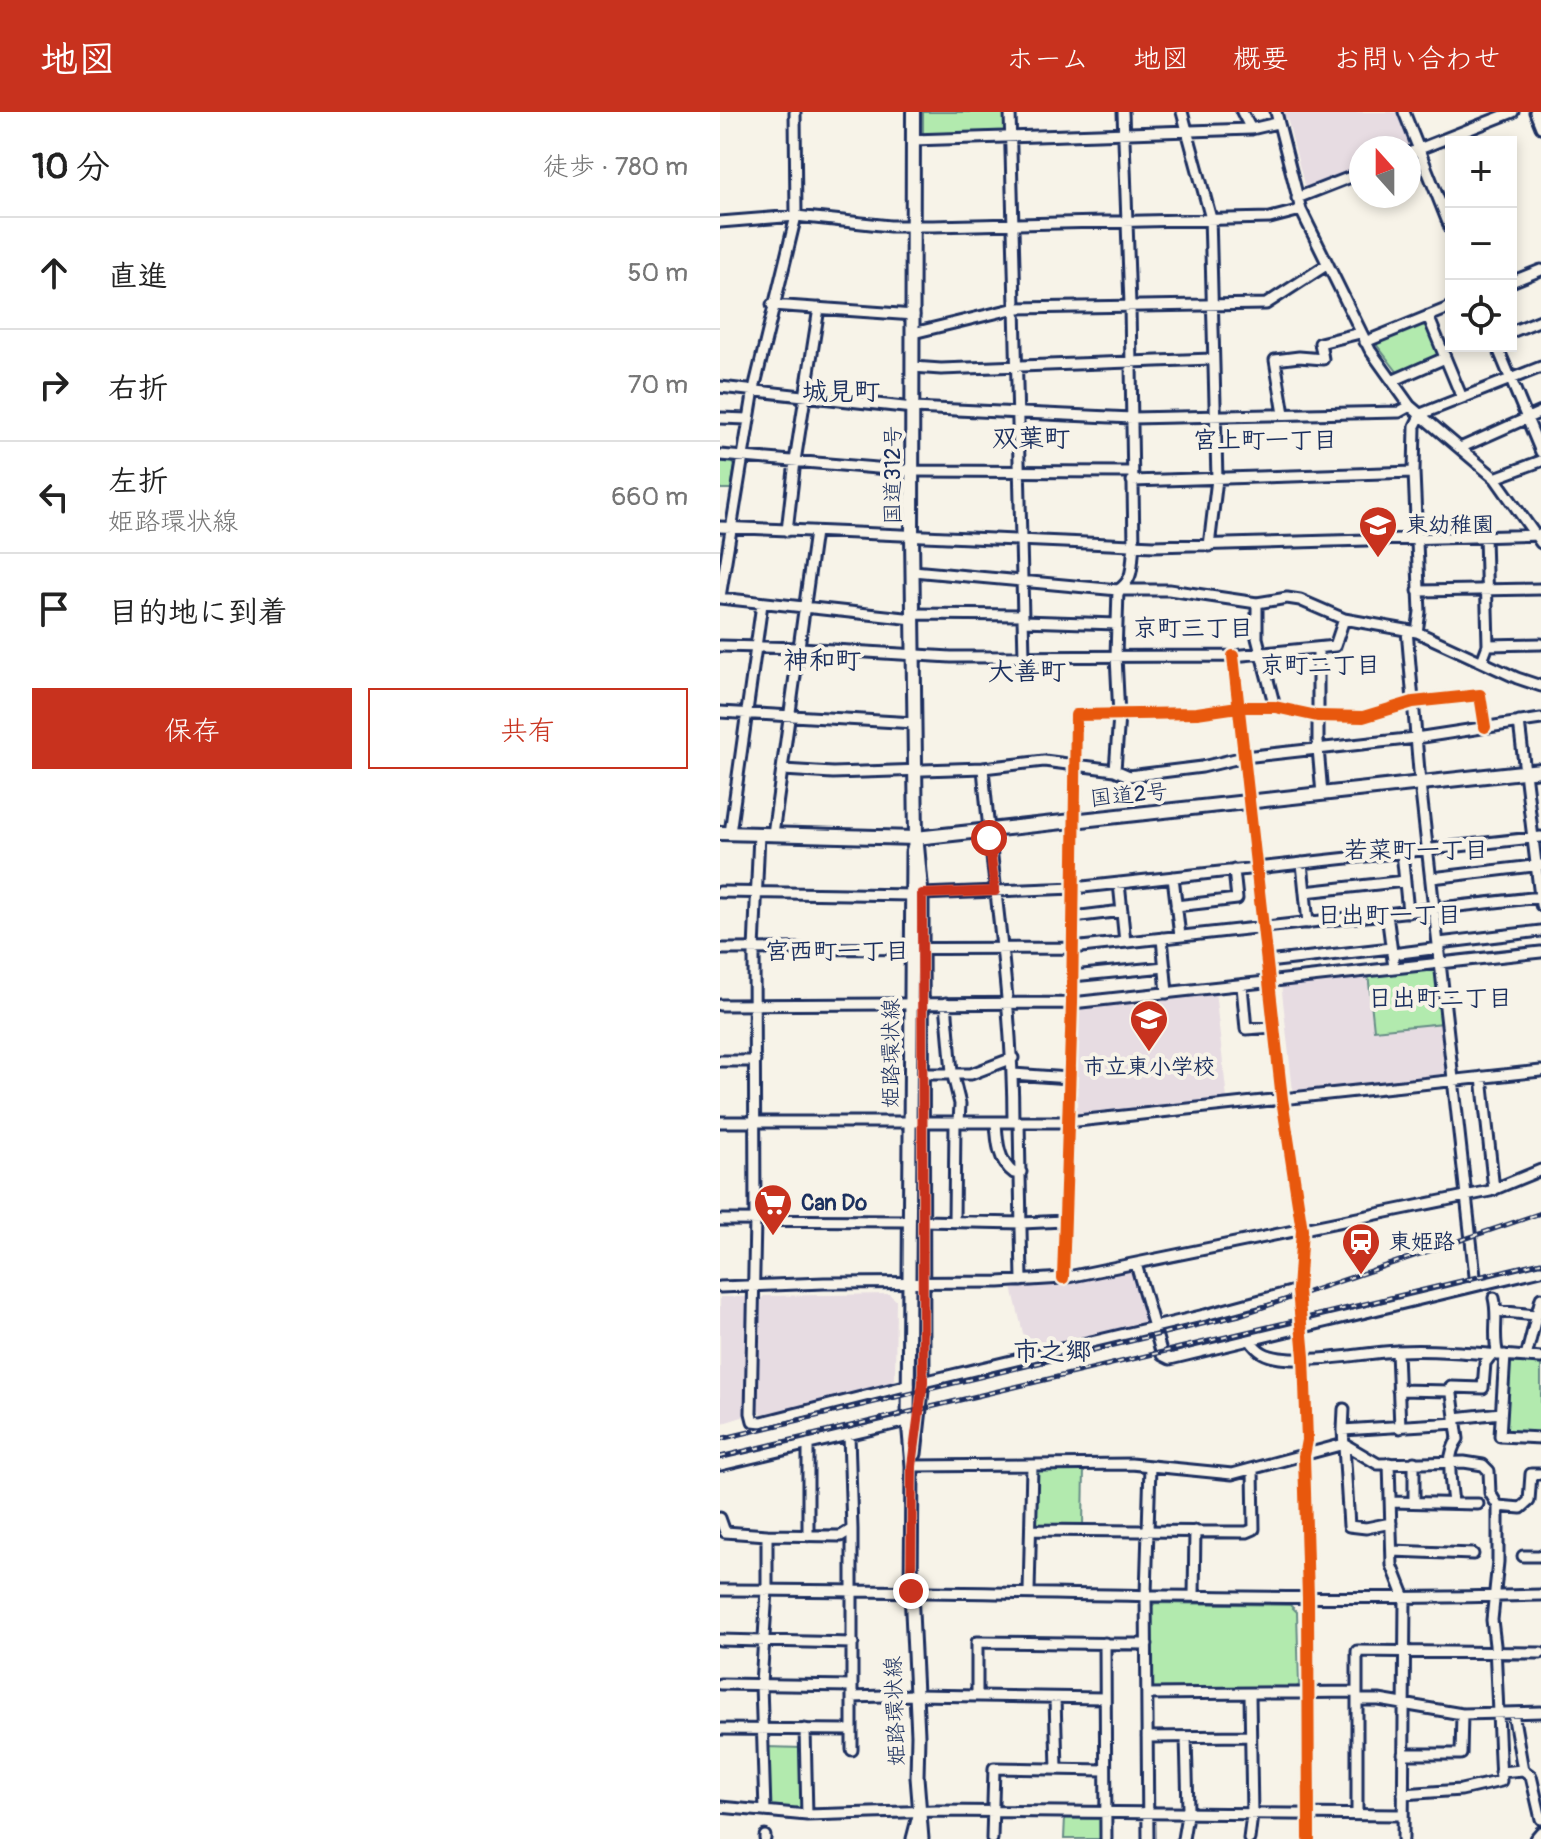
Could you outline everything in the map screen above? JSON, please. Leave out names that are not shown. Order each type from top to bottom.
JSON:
[{"type":"highway","name":"国道312号","points":[[913,112],[912,536],[916,838]]},
{"type":"highway","name":"国道2号","points":[[725,833],[916,838],[1541,770]]},
{"type":"main road","name":"姫路環状線","points":[[916,838],[912,852],[918,894],[916,1221],[909,1385],[914,1419],[911,1591],[922,1839]]},
{"type":"main road","name":"姫路環状線","points":[[916,1123],[922,1074],[917,1003]]},
{"type":"main road","name":"姫路環状線","points":[[914,1419],[923,1382],[915,1282]]},
{"type":"main road","name":"姫路環状線","points":[[913,1839],[920,1812]]},
{"type":"street","points":[[795,112],[796,216],[772,305],[726,528],[720,598],[805,609],[1117,624]]},
{"type":"street","points":[[1010,112],[1024,656]]},
{"type":"street","points":[[1118,590],[1127,585],[1131,574],[1134,546],[1123,112]]},
{"type":"street","points":[[1182,112],[1210,220],[1217,479],[1209,546]]},
{"type":"street","points":[[1242,112],[1251,129]]},
{"type":"street","points":[[1276,112],[1301,210],[1362,338],[1410,406],[1495,478],[1539,537]]},
{"type":"street","points":[[1404,112],[1410,136]]},
{"type":"street","points":[[1421,148],[1513,112]]},
{"type":"street","points":[[1535,112],[1541,127]]},
{"type":"street","points":[[913,140],[1187,132],[1251,129],[1277,123]]},
{"type":"street","points":[[1421,166],[1445,217]]},
{"type":"street","points":[[1297,198],[1349,178]]},
{"type":"street","points":[[720,222],[796,216],[890,226],[1013,225],[1270,218],[1301,210]]},
{"type":"street","points":[[913,333],[1016,308],[1266,304],[1328,264]]},
{"type":"street","points":[[1516,280],[1541,270]]},
{"type":"street","points":[[772,305],[914,315]]},
{"type":"street","points":[[787,531],[819,308]]},
{"type":"street","points":[[1284,414],[1275,360],[1299,357],[1323,359],[1320,343],[1362,338],[1445,309]]},
{"type":"street","points":[[1428,316],[1462,398]]},
{"type":"street","points":[[1517,330],[1541,320]]},
{"type":"street","points":[[1499,352],[1541,452]]},
{"type":"street","points":[[1392,381],[1445,358]]},
{"type":"street","points":[[913,367],[941,369],[1212,359]]},
{"type":"street","points":[[1476,1285],[1413,702],[1412,631],[1420,612],[1415,426],[1421,414],[1541,367]]},
{"type":"street","points":[[720,387],[913,408],[1132,418],[1399,412],[1410,406]]},
{"type":"street","points":[[1460,448],[1541,412]]},
{"type":"street","points":[[720,418],[748,419]]},
{"type":"street","points":[[720,455],[913,471],[1217,479],[1414,472]]},
{"type":"street","points":[[1495,478],[1541,461]]},
{"type":"street","points":[[726,528],[1134,546],[1539,537]]},
{"type":"street","points":[[815,532],[783,770],[766,834],[758,893],[754,950],[755,1220],[751,1413],[753,1421],[762,1422],[909,1385]]},
{"type":"street","points":[[1482,661],[1488,645],[1485,536]]},
{"type":"street","points":[[913,571],[1022,583],[1118,590],[1169,590],[1257,603],[1287,598],[1300,600],[1344,619],[1412,631],[1541,686]]},
{"type":"street","points":[[1418,591],[1541,589]]},
{"type":"street","points":[[1115,770],[1119,716],[1116,656],[1118,590]]},
{"type":"street","points":[[1257,603],[1257,638],[1275,707]]},
{"type":"street","points":[[725,833],[762,604]]},
{"type":"street","points":[[720,646],[951,657],[1233,656],[1335,646],[1344,619]]},
{"type":"street","points":[[1488,645],[1541,644]]},
{"type":"street","points":[[1318,650],[1317,716],[1322,794]]},
{"type":"street","points":[[1233,656],[1282,1099],[1302,1230],[1298,1290],[1303,1327],[1307,1440],[1304,1456],[1309,1839]]},
{"type":"street","points":[[1063,1278],[1072,1003],[1076,715],[1197,713],[1238,707],[1275,707],[1317,716],[1363,717],[1413,702],[1480,695],[1485,727]]},
{"type":"street","points":[[720,712],[915,723]]},
{"type":"street","points":[[783,770],[833,773],[983,768],[1044,761],[1115,770],[1129,776],[1202,767],[1244,757],[1416,738],[1541,719]]},
{"type":"street","points":[[1519,722],[1538,837],[1541,905]]},
{"type":"street","points":[[983,768],[1009,1003],[1021,1172],[1022,1281]]},
{"type":"street","points":[[720,892],[918,894],[1074,888],[1538,837]]},
{"type":"street","points":[[1402,852],[1408,912]]},
{"type":"street","points":[[1302,863],[1308,923]]},
{"type":"street","points":[[1432,878],[1539,866]]},
{"type":"street","points":[[1176,906],[1237,899],[1234,870]]},
{"type":"street","points":[[1173,877],[1180,936]]},
{"type":"street","points":[[1305,892],[1405,881]]},
{"type":"street","points":[[1119,883],[1125,942]]},
{"type":"street","points":[[720,949],[1072,948],[1540,897]]},
{"type":"street","points":[[1073,917],[1122,911]]},
{"type":"street","points":[[1387,914],[1394,968]]},
{"type":"street","points":[[1267,962],[1440,946],[1541,931]]},
{"type":"street","points":[[1162,938],[1167,993]]},
{"type":"street","points":[[720,1005],[1072,1003],[1541,952]]},
{"type":"street","points":[[1072,976],[1165,967]]},
{"type":"street","points":[[1242,986],[1246,1029],[1274,1027]]},
{"type":"street","points":[[946,1003],[952,1072],[960,1104],[954,1221]]},
{"type":"street","points":[[922,1074],[971,1074],[1013,1058]]},
{"type":"street","points":[[720,1061],[755,1061]]},
{"type":"street","points":[[720,1122],[1068,1122],[1541,1071]]},
{"type":"street","points":[[1013,1074],[1069,1078]]},
{"type":"street","points":[[1482,1077],[1494,1190]]},
{"type":"street","points":[[996,1122],[998,1146],[1008,1169],[1014,1173],[1021,1172]]},
{"type":"street","points":[[720,1287],[1063,1278],[1494,1190],[1541,1170]]},
{"type":"street","points":[[720,1220],[1064,1221]]},
{"type":"street","points":[[1136,1264],[1152,1328],[1162,1355],[1170,1359],[1541,1270]]},
{"type":"street","points":[[923,1382],[1298,1290]]},
{"type":"street","points":[[1494,1298],[1500,1436],[1541,1438]]},
{"type":"street","points":[[1526,1357],[1541,1298]]},
{"type":"street","points":[[1496,1311],[1536,1315]]},
{"type":"street","points":[[1250,1340],[1264,1354],[1283,1358],[1346,1357],[1397,1351],[1453,1351],[1541,1358]]},
{"type":"street","points":[[1397,1351],[1400,1428]]},
{"type":"street","points":[[1453,1503],[1451,1462],[1453,1445],[1458,1439],[1451,1387],[1483,1388],[1485,1363],[1498,1355]]},
{"type":"street","points":[[1398,1390],[1451,1391]]},
{"type":"street","points":[[1344,1409],[1349,1526],[1366,1528],[1391,1523]]},
{"type":"street","points":[[1343,1430],[1400,1428],[1501,1413]]},
{"type":"street","points":[[720,1465],[914,1419]]},
{"type":"street","points":[[849,1435],[854,1589],[852,1750]]},
{"type":"street","points":[[808,1444],[808,1536]]},
{"type":"street","points":[[912,1466],[1131,1464],[1232,1474],[1344,1444],[1378,1464],[1451,1462],[1483,1465],[1489,1471],[1490,1493],[1498,1506],[1492,1620],[1501,1781],[1461,1790],[1403,1794]]},
{"type":"street","points":[[1414,1462],[1414,1502]]},
{"type":"street","points":[[1389,1463],[1392,1565],[1405,1598],[1403,1839]]},
{"type":"street","points":[[1029,1592],[1032,1466]]},
{"type":"street","points":[[1148,1839],[1146,1594],[1150,1466]]},
{"type":"street","points":[[1031,1530],[1247,1532],[1254,1529],[1253,1470]]},
{"type":"street","points":[[1498,1506],[1521,1508],[1529,1501],[1531,1474],[1541,1474]]},
{"type":"street","points":[[1391,1502],[1478,1504]]},
{"type":"street","points":[[720,1518],[725,1532],[841,1536],[852,1529]]},
{"type":"street","points":[[1194,1595],[1195,1531]]},
{"type":"street","points":[[765,1811],[761,1684],[767,1535]]},
{"type":"street","points":[[1392,1551],[1473,1554]]},
{"type":"street","points":[[1523,1556],[1541,1556]]},
{"type":"street","points":[[720,1590],[854,1589],[949,1594],[1029,1592],[1308,1598],[1541,1595]]},
{"type":"street","points":[[720,1640],[853,1643]]},
{"type":"street","points":[[977,1695],[977,1642],[1147,1644]]},
{"type":"street","points":[[1105,1643],[1106,1839]]},
{"type":"street","points":[[1357,1814],[1357,1651],[1541,1653]]},
{"type":"street","points":[[720,1684],[852,1686]]},
{"type":"street","points":[[1147,1694],[1357,1696],[1462,1714],[1541,1712]]},
{"type":"street","points":[[852,1697],[977,1695],[1104,1698]]},
{"type":"street","points":[[1249,1839],[1252,1815],[1250,1695]]},
{"type":"street","points":[[1055,1698],[1057,1769]]},
{"type":"street","points":[[1513,1713],[1523,1770]]},
{"type":"street","points":[[1403,1754],[1461,1754],[1462,1714]]},
{"type":"street","points":[[720,1729],[852,1730]]},
{"type":"street","points":[[805,1729],[807,1815]]},
{"type":"street","points":[[1147,1737],[1250,1736]]},
{"type":"street","points":[[1183,1839],[1186,1737]]},
{"type":"street","points":[[992,1839],[994,1768],[1105,1770]]},
{"type":"street","points":[[1500,1772],[1523,1770],[1531,1776],[1541,1819]]},
{"type":"street","points":[[720,1807],[807,1815],[992,1812],[1401,1815]]},
{"type":"street","points":[[1535,1839],[1541,1832]]},
{"type":"shaded area","points":[[1282,112],[1398,112],[1408,136],[1349,136],[1349,171],[1305,188],[1287,118],[1283,118]]},
{"type":"shaded area","points":[[1368,973],[1443,1023],[1448,1072],[1446,1075],[1293,1092],[1281,983]]},
{"type":"shaded area","name":"市立東小学校","points":[[1215,991],[1227,1099],[1074,1117],[1078,1007]]},
{"type":"shaded area","points":[[1131,1270],[1135,1272],[1145,1325],[1028,1354],[1012,1287],[1077,1282]]},
{"type":"shaded area","points":[[889,1294],[896,1300],[895,1384],[762,1414],[758,1411],[760,1300],[764,1296]]},
{"type":"shaded area","points":[[720,1297],[746,1297],[748,1300],[745,1416],[720,1424]]},
{"type":"green space","points":[[923,112],[1007,112],[1007,132],[1004,135],[923,137]]},
{"type":"green space","points":[[1424,322],[1429,323],[1439,358],[1399,374],[1376,344],[1377,341]]},
{"type":"green space","points":[[720,461],[732,461],[735,466],[731,489],[720,489]]},
{"type":"green space","points":[[1435,966],[1438,970],[1443,1023],[1374,1030],[1368,973]]},
{"type":"green space","points":[[1510,1363],[1541,1363],[1541,1433],[1505,1433]]},
{"type":"green space","points":[[1084,1468],[1083,1527],[1038,1526],[1035,1522],[1035,1472],[1039,1469]]},
{"type":"green space","points":[[1155,1603],[1290,1605],[1297,1612],[1299,1685],[1294,1689],[1155,1692],[1151,1687],[1151,1607]]},
{"type":"green space","points":[[766,1747],[803,1748],[803,1807],[800,1812],[767,1805]]},
{"type":"green space","points":[[1065,1816],[1100,1817],[1102,1839],[1064,1839]]},
{"type":"railway","points":[[720,1439],[1240,1315],[1541,1213]]},
{"type":"railway","points":[[720,1457],[1541,1262]]},
{"type":"cycle path","points":[[1233,656],[1282,1099],[1302,1230],[1298,1290],[1307,1440],[1304,1456],[1309,1839]]},
{"type":"cycle path","points":[[1063,1278],[1072,1003],[1076,715],[1197,713],[1238,707],[1275,707],[1317,716],[1363,717],[1413,702],[1480,695],[1485,727]]},
{"type":"place","name":"東幼稚園","points":[[1378,559]]},
{"type":"place","name":"市立東小学校","points":[[1149,1053]]},
{"type":"place","name":"Can Do","points":[[773,1237]]},
{"type":"place","name":"東姫路","points":[[1361,1276]]},
{"type":"district","name":"城見町","points":[[841,392]]},
{"type":"district","name":"双葉町","points":[[1031,439]]},
{"type":"district","name":"宮上町一丁目","points":[[1265,440]]},
{"type":"district","name":"京町三丁目","points":[[1193,628]]},
{"type":"district","name":"神和町","points":[[822,661]]},
{"type":"district","name":"京町二丁目","points":[[1320,665]]},
{"type":"district","name":"大善町","points":[[1027,672]]},
{"type":"district","name":"若菜町一丁目","points":[[1416,850]]},
{"type":"district","name":"日出町一丁目","points":[[1389,915]]},
{"type":"district","name":"宮西町一丁目","points":[[837,951]]},
{"type":"district","name":"日出町二丁目","points":[[1440,998]]},
{"type":"district","name":"市之郷","points":[[1052,1352]]},
{"type":"route","points":[[911,1591],[912,1466],[923,1382],[922,894],[995,891],[989,838]]}]
